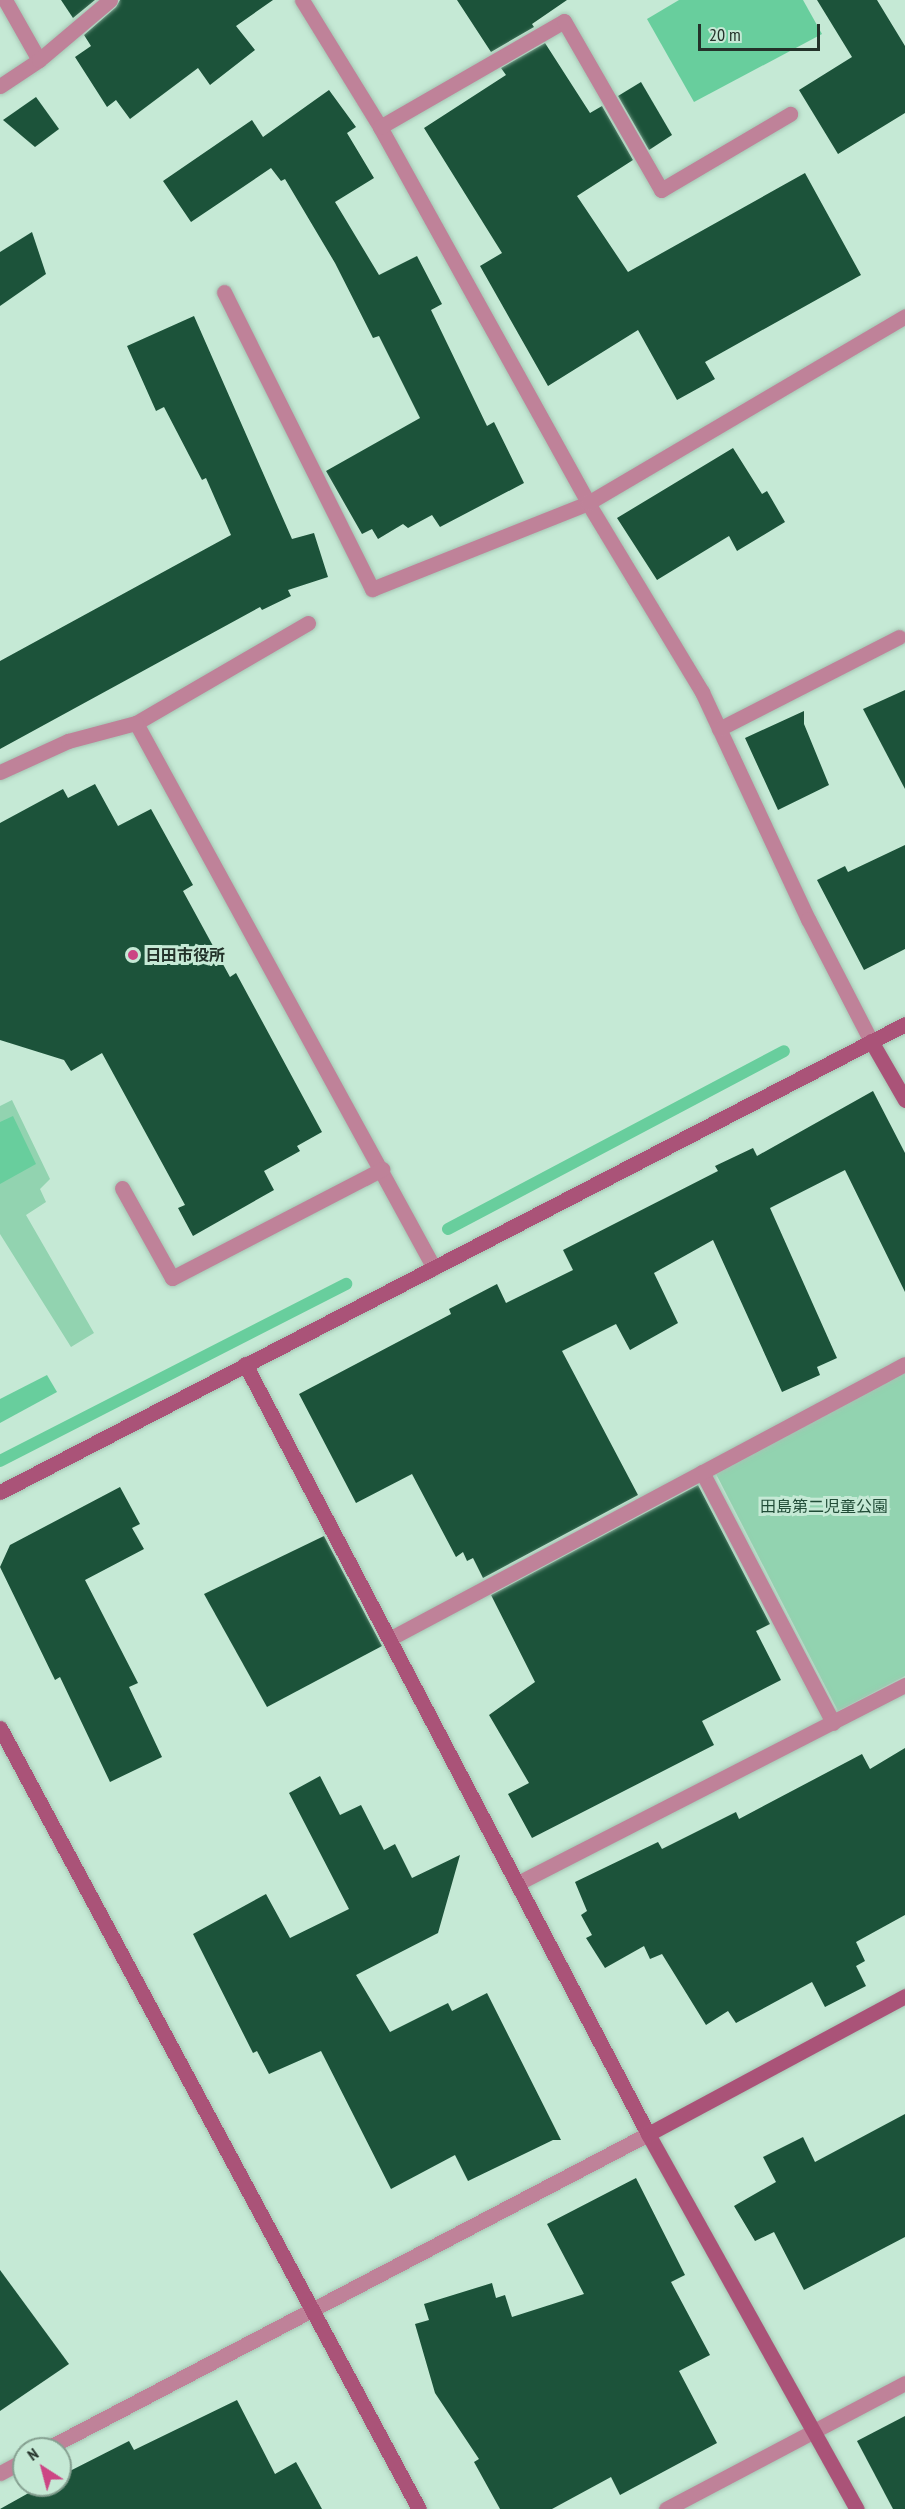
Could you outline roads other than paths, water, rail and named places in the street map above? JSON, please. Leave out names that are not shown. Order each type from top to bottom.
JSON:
[{"type":"street","points":[[5,0],[39,60]]},
{"type":"street","points":[[0,86],[39,60],[110,0]]},
{"type":"street","points":[[302,0],[380,128],[588,503],[702,692],[858,1023],[905,1100]]},
{"type":"street","points":[[380,128],[564,21],[661,190],[790,114]]},
{"type":"street","points":[[224,292],[372,589],[588,503],[905,316]]},
{"type":"street","points":[[0,772],[68,741],[136,723],[308,623]]},
{"type":"street","points":[[719,729],[899,637]]},
{"type":"street","points":[[136,723],[382,1168],[434,1268]]},
{"type":"street","points":[[0,1492],[905,1024]]},
{"type":"street","points":[[122,1188],[172,1278],[382,1168]]},
{"type":"street","points":[[245,1364],[392,1638],[648,2134],[857,2509]]},
{"type":"street","points":[[392,1638],[905,1364]]},
{"type":"street","points":[[702,1472],[833,1723]]},
{"type":"street","points":[[518,1883],[905,1685]]},
{"type":"street","points":[[0,1728],[315,2310],[419,2509]]},
{"type":"street","points":[[69,2437],[315,2310],[905,1996]]},
{"type":"street","points":[[666,2509],[905,2383]]},
{"type":"waterway","points":[[448,1229],[784,1051]]},
{"type":"waterway","points":[[0,1461],[346,1284]]},
{"type":"place","name":"日田市役所","points":[[133,955]]},
{"type":"park label","name":"田島第二児童公園","points":[[824,1506]]}]
